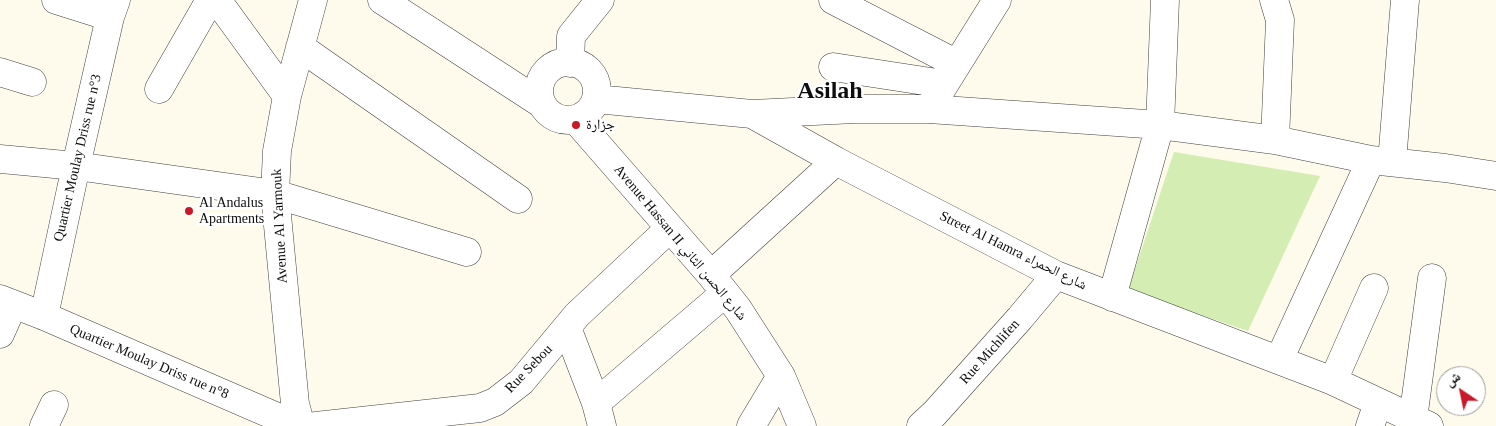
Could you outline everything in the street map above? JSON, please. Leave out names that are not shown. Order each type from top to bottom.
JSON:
[{"type":"street","points":[[56,0],[113,8]]},
{"type":"street","points":[[159,89],[210,0]]},
{"type":"street","points":[[217,0],[287,96]]},
{"type":"street","name":"Avenue Al Yarmouk","points":[[299,426],[295,404],[275,194],[277,151],[287,96],[314,0]]},
{"type":"street","points":[[382,0],[542,104]]},
{"type":"street","points":[[833,0],[950,74]]},
{"type":"street","points":[[929,108],[998,0]]},
{"type":"street","points":[[1112,298],[1160,124],[1165,0]]},
{"type":"street","points":[[1274,0],[1280,20],[1275,140]]},
{"type":"street","points":[[1279,360],[1382,161],[1405,0]]},
{"type":"street","points":[[570,63],[571,36],[585,5]]},
{"type":"street","name":"Quartier Moulay Driss rue n°3","points":[[44,316],[76,166],[113,8]]},
{"type":"street","points":[[300,47],[518,199]]},
{"type":"street","points":[[570,63],[584,68],[594,79],[596,99],[584,115],[575,119],[565,120],[556,118],[547,112],[539,94],[540,84],[544,75],[551,68],[560,64],[570,63]]},
{"type":"street","points":[[833,67],[950,74]]},
{"type":"street","points":[[0,72],[32,82]]},
{"type":"street","name":"Street Al Hamra شارع الحمراء","points":[[596,99],[752,114],[836,161],[1056,275],[1333,381],[1374,414],[1421,423]]},
{"type":"street","points":[[752,114],[855,109],[929,108],[1160,124],[1275,140],[1382,161],[1496,176]]},
{"type":"street","name":"Avenue Hassan II شارع الحسن الثاني","points":[[575,119],[718,284],[750,326],[781,376],[802,426]]},
{"type":"street","points":[[0,159],[76,166],[275,194],[467,252]]},
{"type":"street","points":[[570,325],[570,333],[599,415],[718,284],[836,161]]},
{"type":"street","name":"Rue Sebou","points":[[316,426],[480,408],[496,402],[521,382],[577,315],[670,228]]},
{"type":"street","name":"Rue Michlifen","points":[[921,426],[935,413],[1020,318],[1056,275]]},
{"type":"street","points":[[1421,423],[1432,278]]},
{"type":"street","points":[[1333,381],[1374,288]]},
{"type":"street","points":[[0,334],[6,302]]},
{"type":"street","name":"Quartier Moulay Driss rue n°8","points":[[6,302],[44,316],[299,426]]},
{"type":"street","points":[[751,426],[781,376]]},
{"type":"green space","points":[[1174,152],[1320,176],[1248,331],[1128,290]]},
{"type":"place","name":"جزارة","points":[[576,125]]},
{"type":"place","name":"Al Andalus Apartments","points":[[189,211]]},
{"type":"district","name":"Asilah","points":[[830,92]]}]
